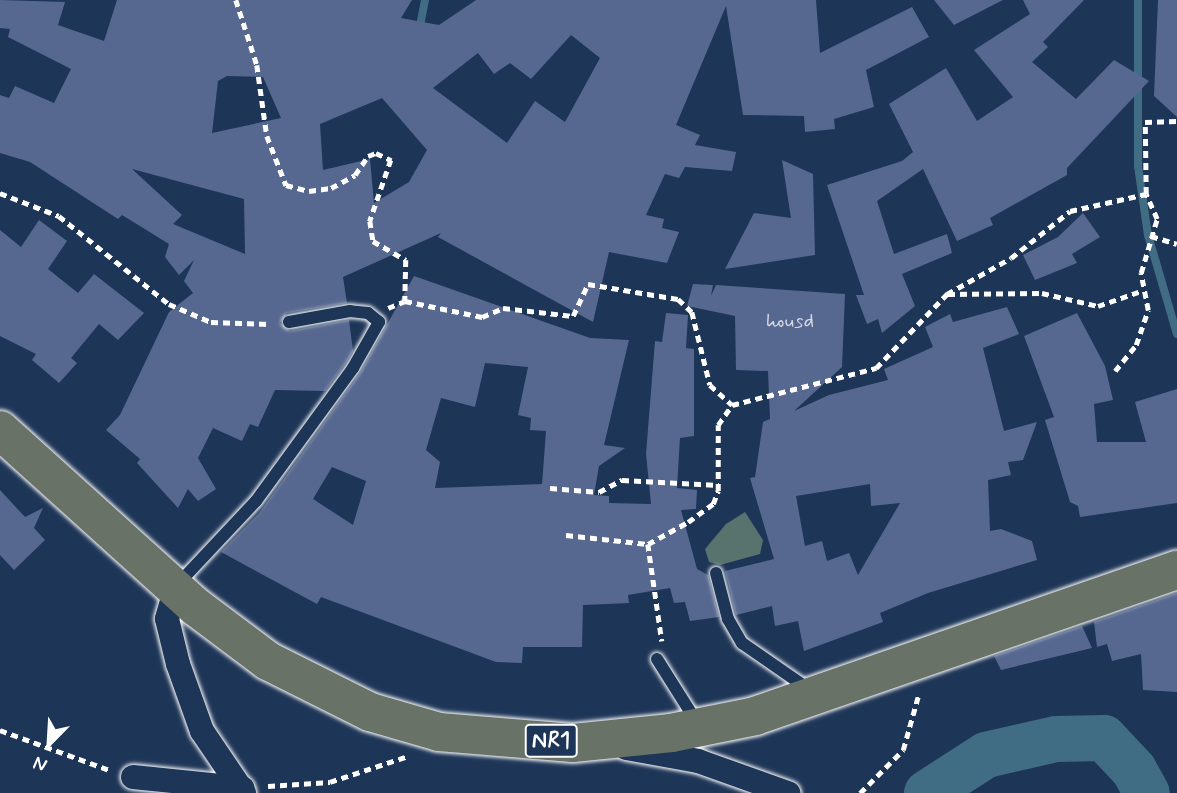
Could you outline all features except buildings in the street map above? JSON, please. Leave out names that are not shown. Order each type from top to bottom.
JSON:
[{"type":"highway","name":"NR1","points":[[0,430],[176,587],[268,661],[317,689],[370,712],[439,732],[573,743],[700,727],[819,696],[922,662],[1177,570]]},
{"type":"street","points":[[176,587],[167,619],[178,664],[202,731],[243,791]]},
{"type":"street","points":[[573,743],[698,761],[788,793]]},
{"type":"street","points":[[133,777],[243,791]]},
{"type":"lane","points":[[176,587],[256,501],[321,415],[377,329],[376,317],[350,311],[289,322]]},
{"type":"lane","points":[[716,573],[728,619],[742,643],[819,696]]},
{"type":"lane","points":[[657,659],[700,727]]},
{"type":"path","points":[[236,0],[257,65],[267,136],[286,185],[309,191],[331,188],[355,175],[368,156],[376,153],[391,160],[370,221],[373,242],[406,260],[405,301]]},
{"type":"path","points":[[1115,371],[1144,328],[1148,310],[1141,291],[1151,236],[1157,219],[1146,194],[1145,122],[1177,121]]},
{"type":"path","points":[[0,193],[59,216],[141,285],[201,319],[289,322]]},
{"type":"path","points":[[566,535],[648,544],[713,504],[719,485],[718,425],[732,405],[876,368],[947,294],[1011,258],[1070,211],[1146,194]]},
{"type":"path","points":[[1151,236],[1177,244]]},
{"type":"path","points":[[376,317],[405,301],[482,317],[503,308],[563,317],[573,316],[588,284],[678,299],[692,312],[710,385],[732,405]]},
{"type":"path","points":[[947,294],[1042,293],[1098,306],[1141,291]]},
{"type":"path","points":[[550,488],[599,492],[622,480],[719,485]]},
{"type":"path","points":[[648,544],[662,641],[657,659]]},
{"type":"path","points":[[860,793],[903,750],[918,710],[922,662]]},
{"type":"path","points":[[0,730],[133,777]]},
{"type":"path","points":[[243,791],[330,782],[401,761],[439,732]]},
{"type":"green space","points":[[745,512],[763,540],[760,554],[720,565],[709,562],[705,549],[726,524]]},
{"type":"waterway","points":[[419,31],[425,0]]},
{"type":"waterway","points":[[1138,0],[1138,166],[1148,235],[1177,334]]},
{"type":"waterway","points":[[927,793],[986,755],[1056,739],[1104,738],[1134,770],[1147,793]]}]
